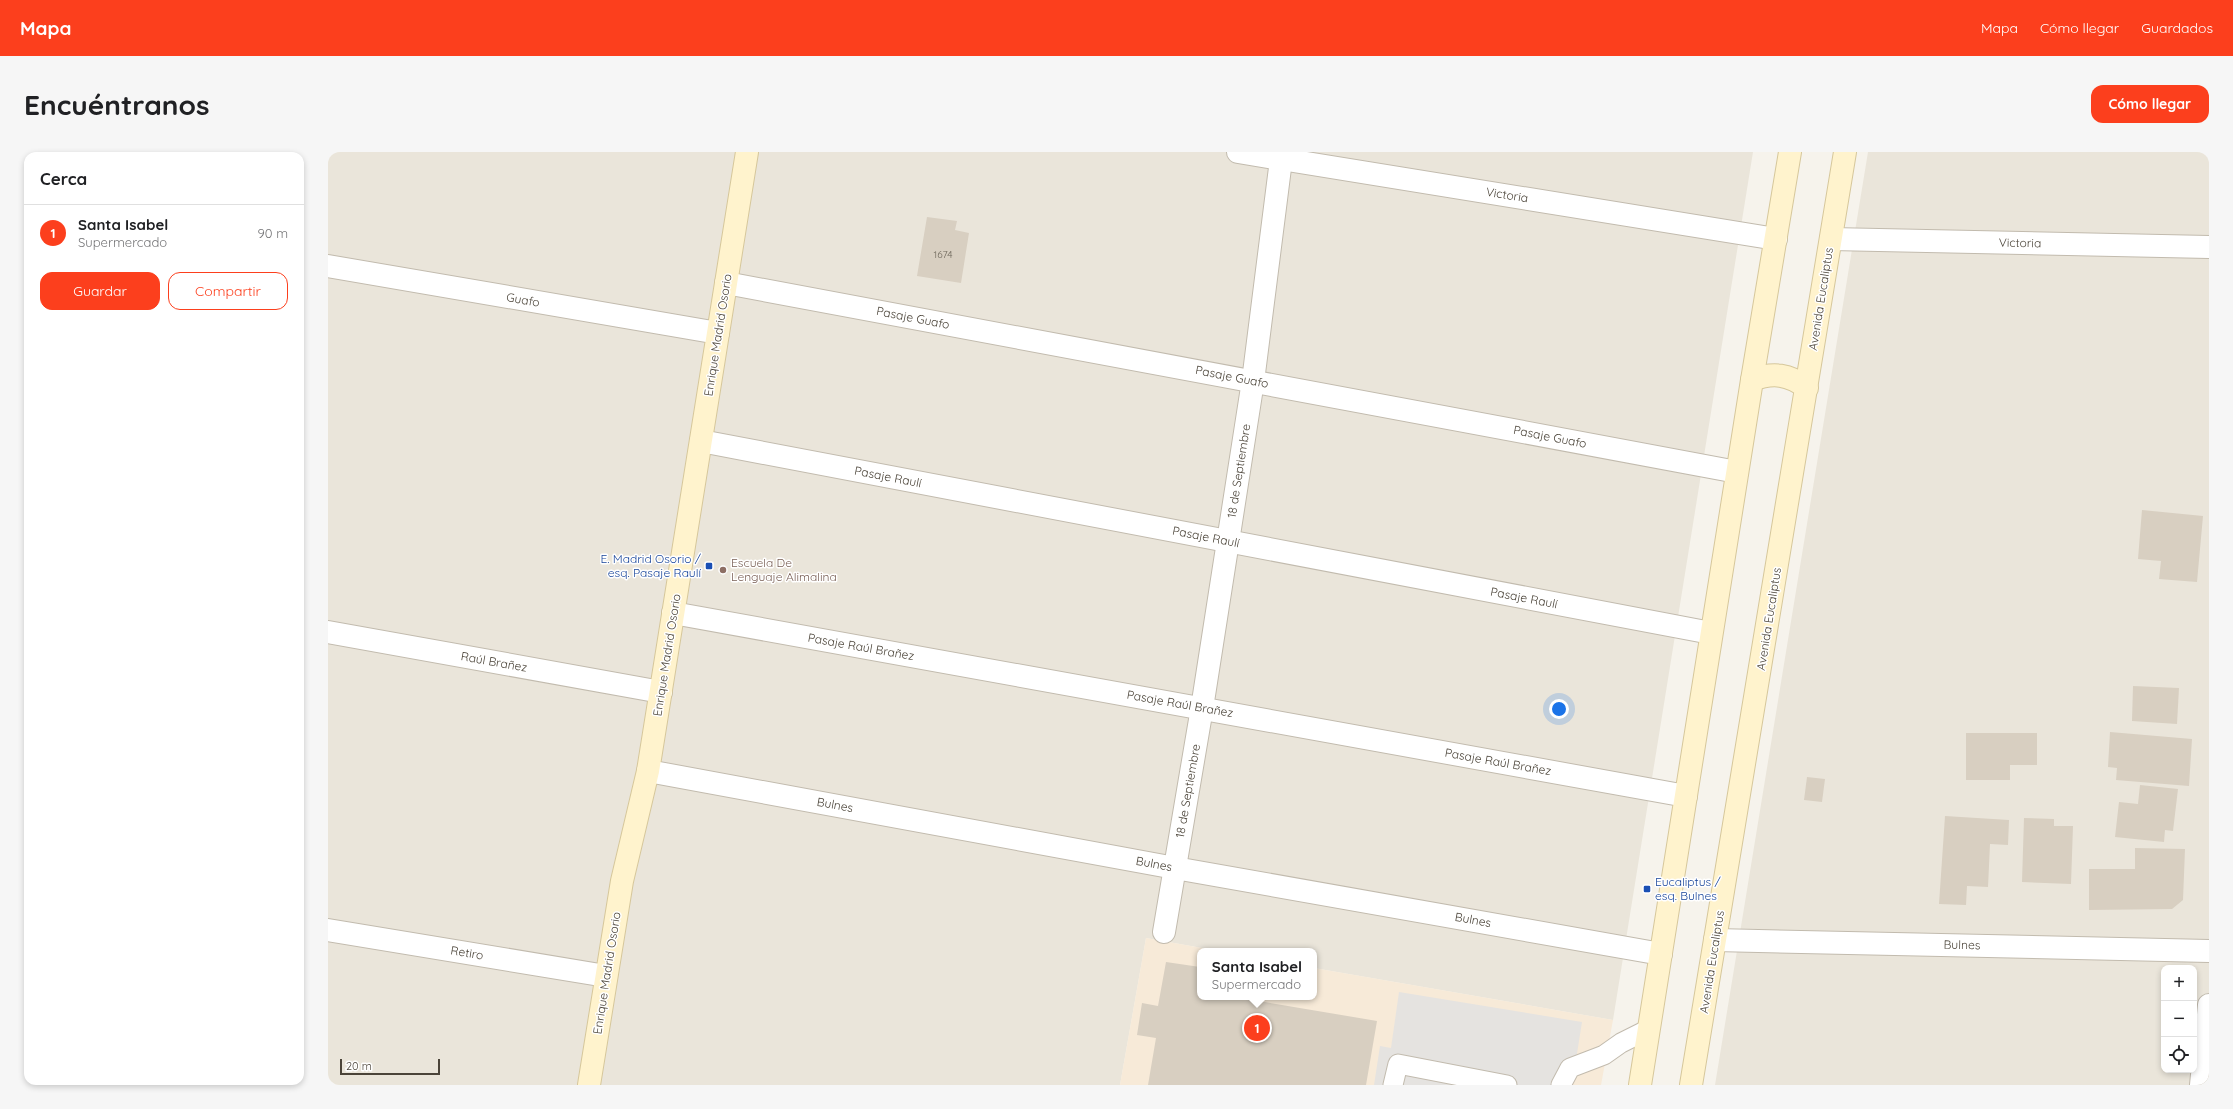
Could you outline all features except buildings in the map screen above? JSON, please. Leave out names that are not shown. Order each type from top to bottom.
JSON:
[{"type":"main road","name":"Enrique Madrid Osorio","points":[[589,1085],[622,881],[648,771],[747,152]]},
{"type":"main road","points":[[1640,1085],[1711,633],[1790,152]]},
{"type":"main road","name":"Avenida Eucaliptus","points":[[1691,1085],[1845,152]]},
{"type":"main road","points":[[1752,380],[1768,375],[1784,375],[1796,380],[1807,388]]},
{"type":"street","name":"Victoria","points":[[1238,152],[1282,155],[1776,238]]},
{"type":"street","name":"18 de Septiembre","points":[[1164,932],[1202,708],[1253,382],[1282,155]]},
{"type":"street","name":"Victoria","points":[[1831,239],[2209,248]]},
{"type":"street","name":"Guafo","points":[[328,266],[718,333]]},
{"type":"street","name":"Pasaje Guafo","points":[[726,283],[1737,472]]},
{"type":"street","name":"Pasaje Raulí","points":[[701,441],[1711,633]]},
{"type":"street","name":"Pasaje Raúl Brañez","points":[[673,613],[1686,796]]},
{"type":"street","name":"Raúl Brañez","points":[[328,632],[661,692]]},
{"type":"street","name":"Bulnes","points":[[648,771],[1175,868],[1661,954]]},
{"type":"street","name":"Retiro","points":[[328,930],[606,976]]},
{"type":"street","name":"Bulnes","points":[[1715,940],[2209,951]]},
{"type":"street","points":[[2201,1085],[2209,1005]]},
{"type":"lane","points":[[1561,1085],[1570,1068],[1604,1055],[1621,1043],[1649,1030]]},
{"type":"lane","points":[[1394,1085],[1398,1064],[1507,1085]]},
{"type":"shaded area","points":[[328,152],[1753,152],[1613,1020],[1317,969],[1317,948],[1202,948],[1146,938],[1120,1085],[328,1085]]},
{"type":"shaded area","points":[[1868,152],[2209,152],[2209,1085],[1715,1085]]},
{"type":"shaded area","points":[[1146,938],[1202,948],[1197,948],[1197,1000],[1317,1000],[1317,969],[1613,1020],[1601,1085],[1120,1085]]},
{"type":"shaded area","points":[[1399,992],[1582,1022],[1572,1085],[1374,1085],[1380,1046],[1391,1048]]},
{"type":"place","name":"E. Madrid Osorio / esq. Pasaje Raulí","points":[[709,566]]},
{"type":"place","name":"Escuela De Lenguaje Alimalina","points":[[723,570]]},
{"type":"place","name":"Eucaliptus / esq. Bulnes","points":[[1647,889]]},
{"type":"place","name":"Santa Isabel","points":[[1257,1028]]}]
